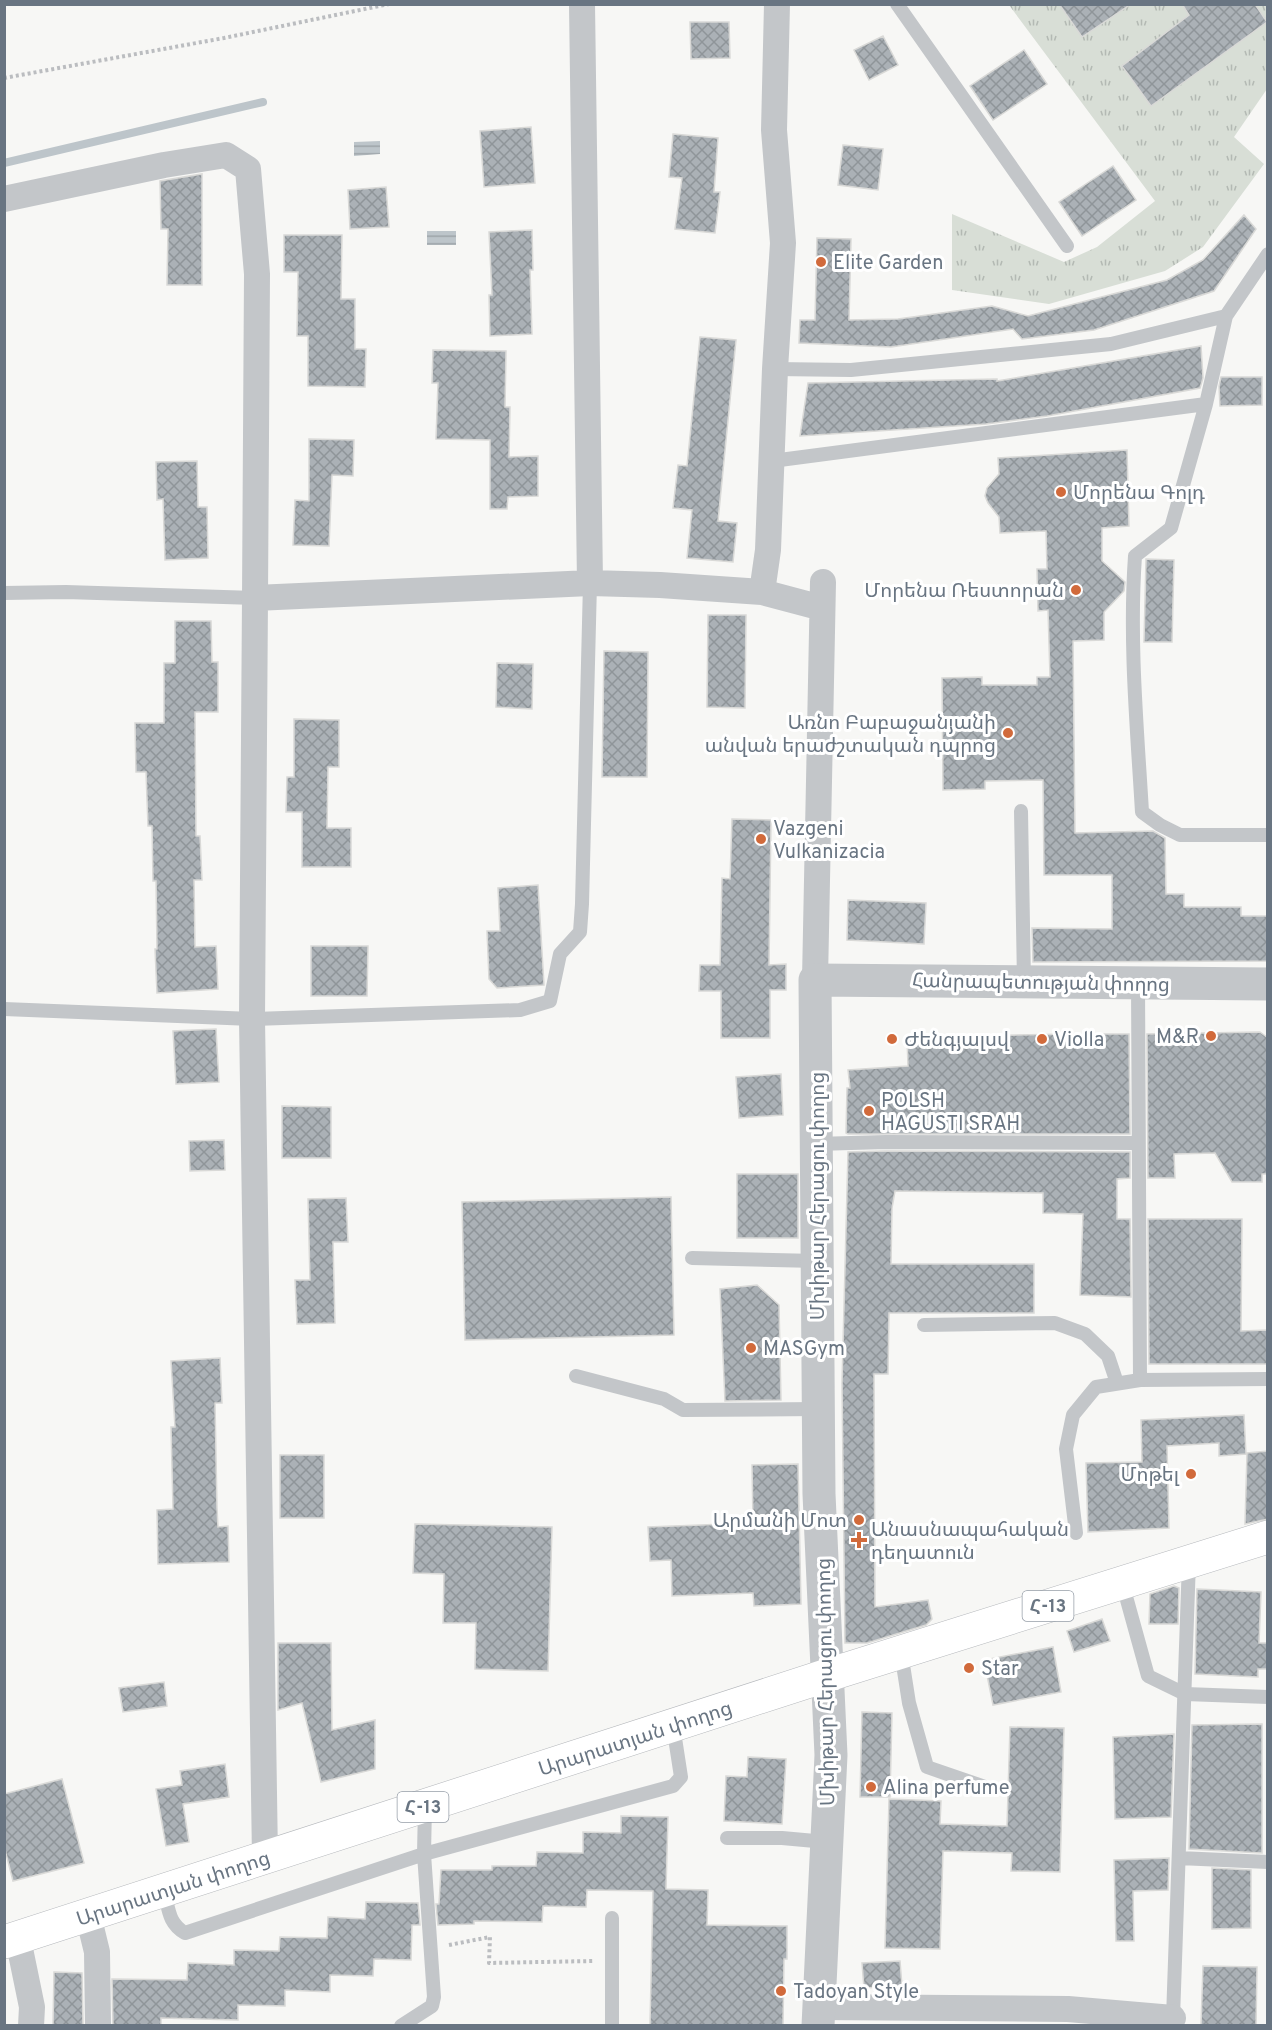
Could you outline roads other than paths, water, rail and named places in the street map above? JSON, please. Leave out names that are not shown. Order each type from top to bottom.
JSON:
[{"type":"main road","name":"Արարատյան փողոց","points":[[11,1941],[828,1675],[1268,1537]]},
{"type":"street","points":[[582,4],[590,583]]},
{"type":"street","points":[[762,592],[768,550],[775,369],[783,243],[774,130],[777,4]]},
{"type":"street","points":[[4,200],[164,165],[226,155],[248,169],[254,216],[257,274],[252,1019],[265,1858]]},
{"type":"street","name":"Մխիթար Հերացու փողոց","points":[[818,2016],[831,1755],[819,1494],[816,1144],[815,980],[823,582]]},
{"type":"street","points":[[255,598],[590,583],[762,592],[822,608]]},
{"type":"street","name":"Հանրապետության փողոց","points":[[815,980],[1268,984]]},
{"type":"street","points":[[88,1915],[97,1952],[98,2025]]},
{"type":"street","points":[[11,1941],[32,2007],[31,2025]]},
{"type":"street","points":[[818,2016],[1173,2018]]},
{"type":"lane","points":[[897,4],[1067,246]]},
{"type":"lane","points":[[1268,254],[1226,316],[1206,404],[1171,528],[1135,556],[1133,585],[1134,691],[1142,812],[1160,825],[1180,835],[1268,835]]},
{"type":"lane","points":[[775,369],[851,370],[1111,344],[1226,316]]},
{"type":"lane","points":[[772,461],[1206,404]]},
{"type":"lane","points":[[4,1009],[252,1019],[520,1010],[550,1001],[560,954],[580,932],[590,583]]},
{"type":"lane","points":[[4,593],[66,592],[255,598]]},
{"type":"lane","points":[[1021,811],[1024,982]]},
{"type":"lane","points":[[1138,983],[1137,1143],[1140,1380]]},
{"type":"lane","points":[[816,1144],[1137,1143]]},
{"type":"lane","points":[[692,1258],[817,1262]]},
{"type":"lane","points":[[924,1325],[1055,1323],[1085,1334],[1108,1356],[1117,1383]]},
{"type":"lane","points":[[576,1376],[664,1399],[683,1410],[818,1409]]},
{"type":"lane","points":[[1076,1533],[1066,1449],[1073,1415],[1096,1387],[1140,1380],[1268,1379]]},
{"type":"lane","points":[[1173,2018],[1189,1561]]},
{"type":"lane","points":[[1122,1582],[1148,1676],[1185,1694],[1268,1697]]},
{"type":"lane","points":[[901,1652],[909,1703],[927,1767],[988,1788]]},
{"type":"lane","points":[[164,1891],[171,1920],[185,1933],[424,1854],[674,1786],[681,1777],[673,1725]]},
{"type":"lane","points":[[401,2025],[432,2006],[434,1997],[424,1854],[425,1806]]},
{"type":"lane","points":[[728,1838],[782,1838],[826,1842]]},
{"type":"lane","points":[[1179,1858],[1268,1862]]},
{"type":"lane","points":[[612,1918],[612,2025]]},
{"type":"waterway","points":[[4,163],[263,102]]},
{"type":"place","name":"Elite Garden","points":[[821,262]]},
{"type":"place","name":"Մորենա Գոլդ","points":[[1061,492]]},
{"type":"place","name":"Մորենա Ռեստորան","points":[[1076,590]]},
{"type":"place","name":"Առնո Բաբաջանյանի անվան երաժշտական դպրոց","points":[[1008,733]]},
{"type":"place","name":"Vazgeni Vulkanizacia","points":[[761,839]]},
{"type":"place","name":"M&R","points":[[1211,1036]]},
{"type":"place","name":"Ժենգյալսվ","points":[[892,1039]]},
{"type":"place","name":"Violla","points":[[1042,1039]]},
{"type":"place","name":"POLSH HAGUSTI SRAH","points":[[869,1111]]},
{"type":"place","name":"MASGym","points":[[751,1348]]},
{"type":"place","name":"Մոթել","points":[[1191,1474]]},
{"type":"place","name":"Արմանի Մոտ","points":[[859,1520]]},
{"type":"place","name":"Անասնապահական դեղատուն","points":[[859,1540]]},
{"type":"place","name":"Star","points":[[969,1668]]},
{"type":"place","name":"Alina perfume","points":[[871,1787]]},
{"type":"place","name":"Tadoyan Style","points":[[781,1991]]}]
